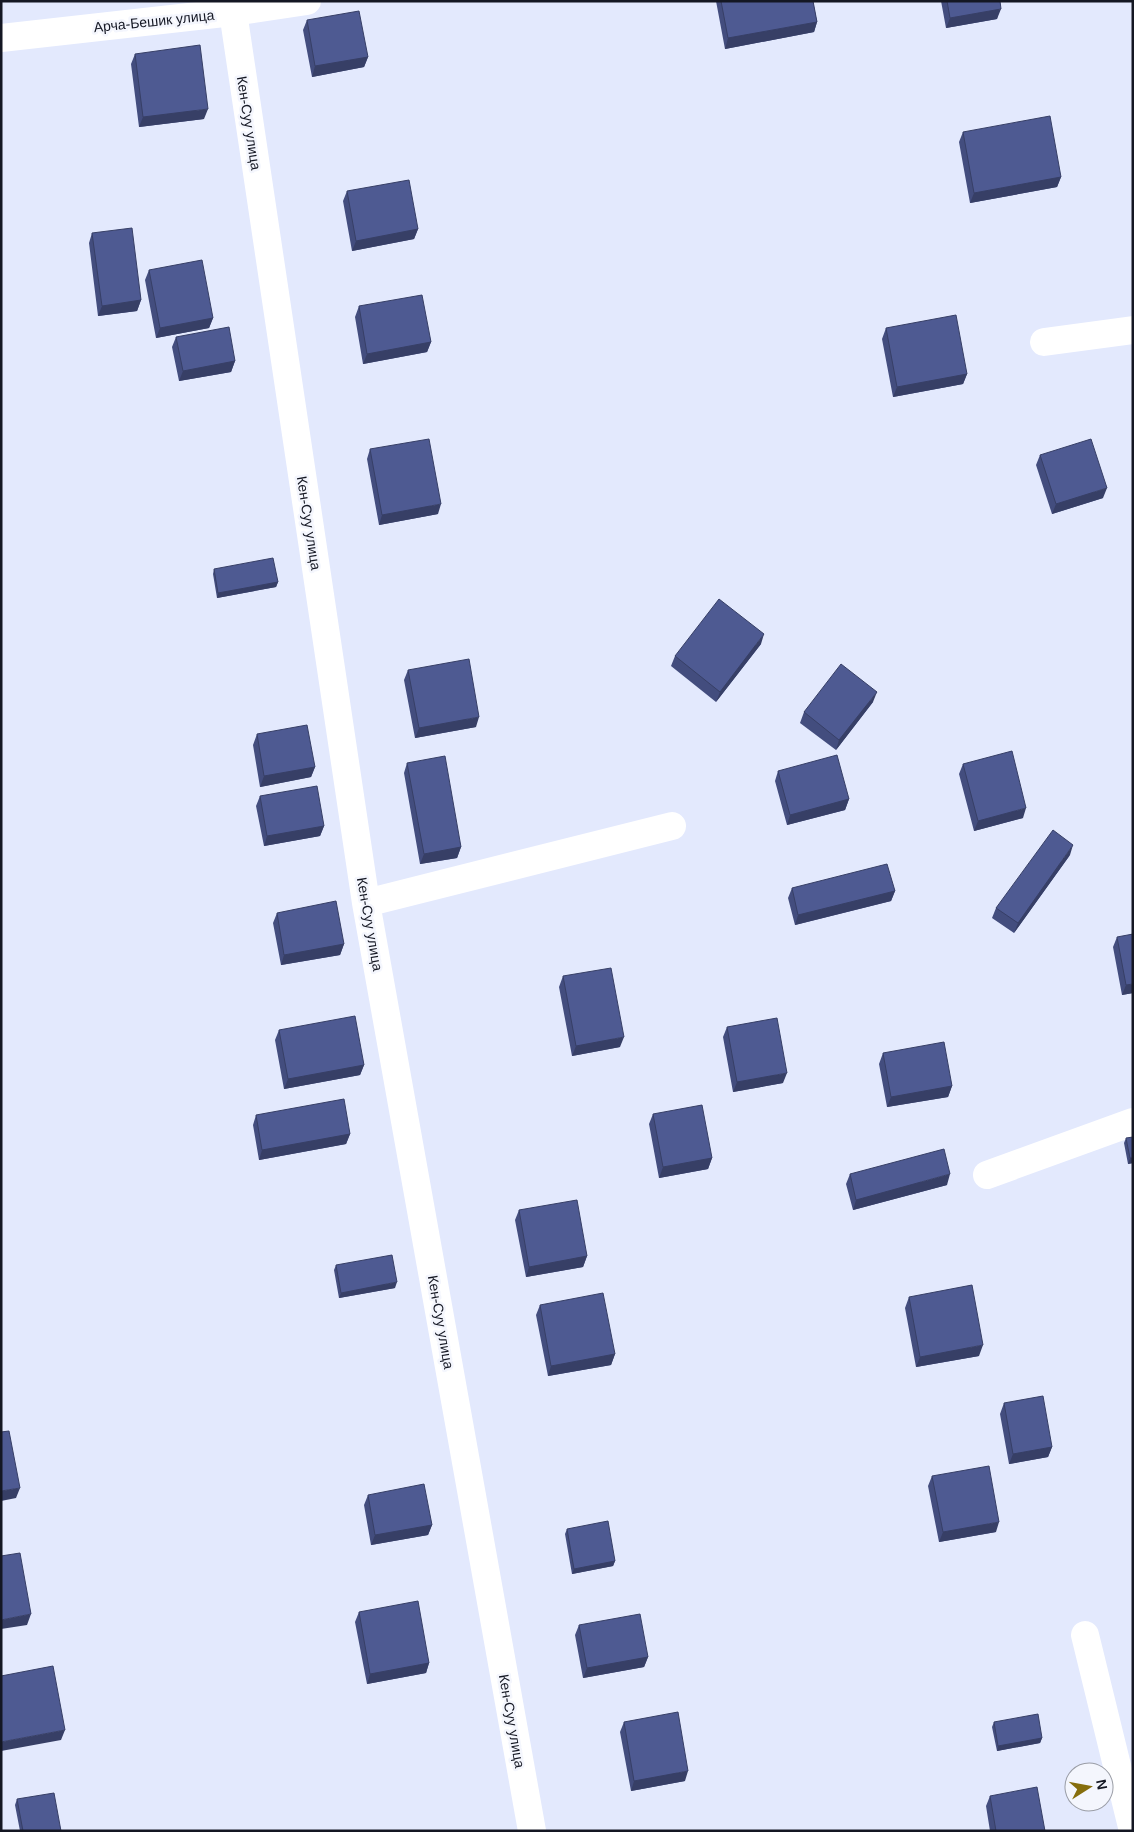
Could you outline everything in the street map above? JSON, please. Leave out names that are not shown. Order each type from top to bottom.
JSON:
[{"type":"street","name":"Арча-Бешик улица","points":[[1,38],[233,12],[307,1]]},
{"type":"street","name":"Кен-Суу улица","points":[[233,12],[366,903],[532,1831]]},
{"type":"street","points":[[1044,342],[1133,330]]},
{"type":"street","points":[[366,903],[672,826]]},
{"type":"street","points":[[987,1175],[1133,1122]]},
{"type":"street","points":[[1085,1635],[1133,1831]]},
{"type":"building","points":[[721,1],[813,1],[817,22],[728,38]]},
{"type":"building","points":[[947,1],[1000,1],[1001,9],[950,18]]},
{"type":"building","points":[[359,11],[368,57],[315,66],[307,20]]},
{"type":"building","points":[[200,45],[208,109],[143,117],[135,54]]},
{"type":"building","points":[[1050,116],[1061,177],[974,193],[963,132]]},
{"type":"building","points":[[409,180],[418,229],[356,241],[347,191]]},
{"type":"building","points":[[132,228],[141,300],[102,306],[92,233]]},
{"type":"building","points":[[202,260],[213,318],[160,328],[149,270]]},
{"type":"building","points":[[422,295],[431,342],[367,354],[359,306]]},
{"type":"building","points":[[956,315],[967,374],[897,387],[886,328]]},
{"type":"building","points":[[229,327],[235,361],[183,371],[176,337]]},
{"type":"building","points":[[429,439],[441,504],[382,515],[370,449]]},
{"type":"building","points":[[1091,439],[1107,488],[1056,504],[1040,455]]},
{"type":"building","points":[[273,558],[278,582],[218,593],[214,569]]},
{"type":"building","points":[[719,599],[764,634],[720,692],[675,656]]},
{"type":"building","points":[[469,659],[479,717],[419,728],[408,670]]},
{"type":"building","points":[[841,664],[877,692],[839,740],[804,712]]},
{"type":"building","points":[[307,725],[315,767],[264,776],[257,734]]},
{"type":"building","points":[[1012,751],[1026,808],[978,821],[963,764]]},
{"type":"building","points":[[837,755],[849,799],[790,815],[778,771]]},
{"type":"building","points":[[445,756],[461,847],[424,854],[407,763]]},
{"type":"building","points":[[317,786],[324,826],[267,836],[260,796]]},
{"type":"building","points":[[1053,830],[1073,845],[1018,923],[996,908]]},
{"type":"building","points":[[887,864],[895,891],[798,915],[792,888]]},
{"type":"building","points":[[336,901],[344,944],[284,955],[277,913]]},
{"type":"building","points":[[1133,934],[1133,984],[1126,985],[1117,937]]},
{"type":"building","points":[[611,968],[624,1037],[576,1046],[563,976]]},
{"type":"building","points":[[355,1016],[364,1065],[288,1079],[279,1030]]},
{"type":"building","points":[[777,1018],[787,1073],[737,1082],[727,1027]]},
{"type":"building","points":[[944,1042],[952,1086],[891,1097],[883,1053]]},
{"type":"building","points":[[344,1099],[350,1134],[262,1150],[256,1115]]},
{"type":"building","points":[[702,1105],[712,1158],[663,1167],[653,1114]]},
{"type":"building","points":[[1133,1137],[1133,1158],[1130,1158],[1126,1138]]},
{"type":"building","points":[[944,1149],[950,1174],[856,1200],[850,1174]]},
{"type":"building","points":[[577,1200],[587,1256],[529,1267],[519,1210]]},
{"type":"building","points":[[392,1255],[397,1282],[341,1293],[336,1265]]},
{"type":"building","points":[[972,1285],[983,1345],[920,1357],[909,1297]]},
{"type":"building","points":[[603,1293],[615,1354],[551,1366],[540,1305]]},
{"type":"building","points":[[1043,1396],[1052,1447],[1013,1454],[1004,1403]]},
{"type":"building","points":[[9,1431],[20,1488],[1,1491],[1,1432]]},
{"type":"building","points":[[989,1466],[999,1522],[943,1532],[932,1476]]},
{"type":"building","points":[[424,1484],[432,1525],[375,1535],[368,1495]]},
{"type":"building","points":[[608,1521],[615,1561],[574,1569],[567,1529]]},
{"type":"building","points":[[20,1553],[31,1614],[1,1620],[1,1556]]},
{"type":"building","points":[[418,1601],[429,1663],[370,1674],[359,1612]]},
{"type":"building","points":[[640,1614],[648,1657],[587,1668],[579,1625]]},
{"type":"building","points":[[53,1666],[65,1730],[1,1742],[1,1676]]},
{"type":"building","points":[[678,1712],[688,1771],[634,1781],[624,1722]]},
{"type":"building","points":[[1038,1714],[1042,1738],[998,1746],[994,1722]]},
{"type":"building","points":[[1037,1787],[1045,1831],[996,1831],[990,1796]]},
{"type":"building","points":[[54,1793],[61,1831],[23,1831],[17,1799]]}]
